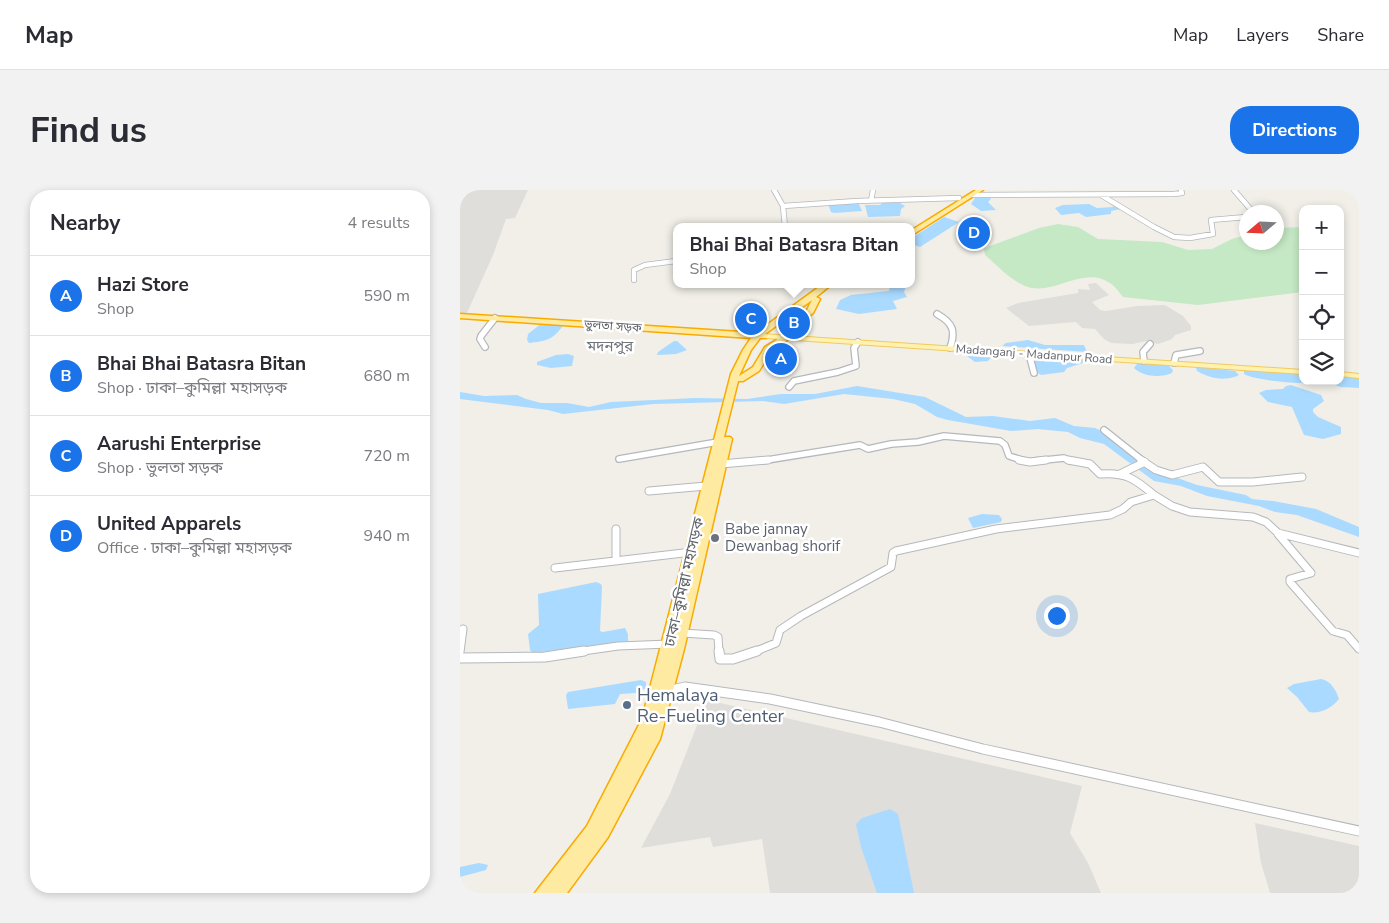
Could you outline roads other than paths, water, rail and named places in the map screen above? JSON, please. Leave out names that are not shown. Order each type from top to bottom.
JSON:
[{"type":"highway","points":[[915,226],[959,198],[980,190]]},
{"type":"highway","points":[[915,231],[973,192]]},
{"type":"highway","name":"ঢাকা–কুমিল্লা মহাসড়ক","points":[[558,893],[603,832],[653,738],[682,633],[721,464],[735,374],[746,350],[784,316],[822,288]]},
{"type":"highway","name":"ঢাকা–কুমিল্লা মহাসড়ক","points":[[733,395],[761,336],[816,299],[828,288]]},
{"type":"highway","points":[[740,379],[756,369],[768,349],[784,338],[789,328],[810,311],[816,299]]},
{"type":"highway","name":"ভুলতা সড়ক","points":[[460,316],[761,336]]},
{"type":"highway","points":[[691,331],[750,328],[784,316]]},
{"type":"highway","name":"ঢাকা–কুমিল্লা মহাসড়ক","points":[[543,893],[592,831],[650,719],[692,552],[706,486],[718,442],[730,410]]},
{"type":"main road","name":"Madanganj - Madanpur Road","points":[[761,336],[1299,372]]},
{"type":"main road","points":[[1344,374],[1359,376]]},
{"type":"street","points":[[774,190],[783,206],[785,223]]},
{"type":"street","points":[[872,201],[873,190]]},
{"type":"street","points":[[973,192],[1174,194],[1182,193],[1181,190]]},
{"type":"street","points":[[1234,190],[1247,205]]},
{"type":"street","points":[[1098,193],[1118,203],[1164,232],[1180,238],[1213,234],[1210,221],[1239,218]]},
{"type":"street","points":[[783,206],[959,198]]},
{"type":"street","points":[[634,280],[634,270],[639,266],[673,260]]},
{"type":"street","points":[[937,314],[946,318],[955,330],[955,336],[950,348]]},
{"type":"street","points":[[485,347],[480,339],[481,336],[495,318]]},
{"type":"street","points":[[789,387],[794,381],[838,372],[856,366],[854,348],[858,342]]},
{"type":"street","points":[[1144,361],[1143,352],[1150,344]]},
{"type":"street","points":[[1174,363],[1176,355],[1200,350]]},
{"type":"street","points":[[1029,354],[1034,373]]},
{"type":"street","points":[[1104,430],[1161,473],[1173,475],[1203,467],[1218,482],[1252,482],[1302,477]]},
{"type":"street","points":[[721,464],[757,462],[860,445],[868,449],[891,444],[955,436],[1000,441],[1005,445],[1009,456],[1021,462],[1064,458],[1072,462],[1090,464],[1100,474],[1120,474],[1140,483],[1154,495],[1172,506],[1190,512],[1253,517],[1266,522],[1278,533],[1311,573],[1290,579],[1290,582],[1333,631],[1338,634],[1346,634],[1359,649]]},
{"type":"street","points":[[619,458],[718,442]]},
{"type":"street","points":[[1120,474],[1145,462]]},
{"type":"street","points":[[649,491],[706,486]]},
{"type":"street","points":[[682,633],[714,635],[718,637],[720,659],[726,660],[738,657],[776,643],[780,630],[801,616],[891,567],[893,553],[899,550],[996,529],[1110,515],[1123,509],[1131,502],[1154,495]]},
{"type":"street","points":[[616,529],[616,560]]},
{"type":"street","points":[[1278,533],[1359,553]]},
{"type":"street","points":[[554,568],[692,552]]},
{"type":"street","points":[[460,652],[463,629]]},
{"type":"street","points":[[460,658],[552,656],[618,646],[669,644]]},
{"type":"street","points":[[667,691],[686,687],[770,698],[879,722],[983,749],[1359,831]]},
{"type":"water","points":[[989,197],[991,199],[988,202],[996,210],[981,211],[971,204],[975,198]]},
{"type":"water","points":[[1107,201],[1121,209],[1111,211],[1111,214],[1086,217],[1079,213],[1061,215],[1055,208],[1063,205],[1089,204],[1097,208],[1114,207]]},
{"type":"water","points":[[858,202],[862,211],[834,213],[831,212],[828,204]]},
{"type":"water","points":[[883,202],[900,203],[905,206],[901,209],[900,216],[868,217],[865,205],[880,205]]},
{"type":"water","points":[[944,217],[959,222],[920,247],[915,245],[915,236]]},
{"type":"water","points":[[889,288],[905,288],[904,292],[907,297],[893,301],[897,309],[859,314],[836,309],[840,300],[851,295],[889,291]]},
{"type":"water","points":[[542,323],[562,323],[563,325],[553,337],[529,343],[527,340],[528,334]]},
{"type":"water","points":[[1028,340],[1045,345],[1084,345],[1087,352],[1002,346],[1006,343]]},
{"type":"water","points":[[674,341],[677,341],[687,350],[676,354],[657,355],[658,352]]},
{"type":"water","points":[[967,351],[993,355],[988,361],[975,362],[963,353]]},
{"type":"water","points":[[568,354],[574,356],[572,366],[551,368],[537,365],[537,362],[556,355]]},
{"type":"water","points":[[1037,356],[1086,359],[1086,362],[1067,368],[1064,372],[1041,375],[1035,368],[1035,358]]},
{"type":"water","points":[[1149,363],[1169,366],[1173,370],[1172,373],[1163,376],[1152,376],[1134,368],[1137,364]]},
{"type":"water","points":[[1196,368],[1235,371],[1239,375],[1223,379],[1207,376],[1197,371]]},
{"type":"water","points":[[1244,369],[1299,373],[1299,383],[1259,379],[1244,374]]},
{"type":"water","points":[[1344,375],[1359,376],[1359,388],[1336,385],[1344,385]]},
{"type":"water","points":[[1291,385],[1321,395],[1324,401],[1313,409],[1313,412],[1318,417],[1341,427],[1341,434],[1323,439],[1304,435],[1292,407],[1268,402],[1259,393],[1266,390],[1283,389]]},
{"type":"water","points":[[857,386],[925,397],[966,417],[993,416],[1030,421],[1055,418],[1074,426],[1095,428],[1104,432],[1132,456],[1172,476],[1197,485],[1246,495],[1252,499],[1316,509],[1359,527],[1359,537],[1297,515],[1275,512],[1259,506],[1207,496],[1181,486],[1154,481],[1104,444],[1080,438],[1068,432],[1038,429],[1011,431],[948,420],[937,417],[915,404],[893,399],[844,394],[784,404],[763,401],[653,404],[563,414],[548,410],[460,399],[460,392],[484,396],[517,395],[541,403],[567,403],[589,407],[611,402],[696,398],[747,399],[781,394],[815,394]]},
{"type":"water","points":[[982,514],[999,515],[1002,519],[1001,522],[973,528],[968,518]]},
{"type":"water","points":[[596,582],[601,584],[602,587],[600,631],[625,628],[628,634],[628,641],[533,653],[530,650],[528,634],[539,625],[538,594]]},
{"type":"water","points":[[1321,679],[1333,686],[1339,699],[1329,708],[1321,711],[1309,712],[1287,688],[1294,684]]},
{"type":"water","points":[[641,680],[646,682],[646,688],[636,693],[620,694],[615,704],[568,709],[566,695],[568,692]]},
{"type":"water","points":[[890,809],[898,814],[914,893],[877,893],[861,847],[856,824],[862,818]]},
{"type":"water","points":[[479,863],[488,865],[486,870],[460,877],[460,867]]},
{"type":"place","name":"United Apparels","points":[[974,233]]},
{"type":"place","name":"Aarushi Enterprise","points":[[751,319]]},
{"type":"place","name":"Bhai Bhai Batasra Bitan","points":[[794,323]]},
{"type":"place","name":"Hazi Store","points":[[781,359]]},
{"type":"place","name":"Babe jannay Dewanbag shorif","points":[[715,538]]},
{"type":"place","name":"Hemalaya Re-Fueling Center","points":[[627,705]]},
{"type":"district","name":"মদনপুর","points":[[610,346]]}]
